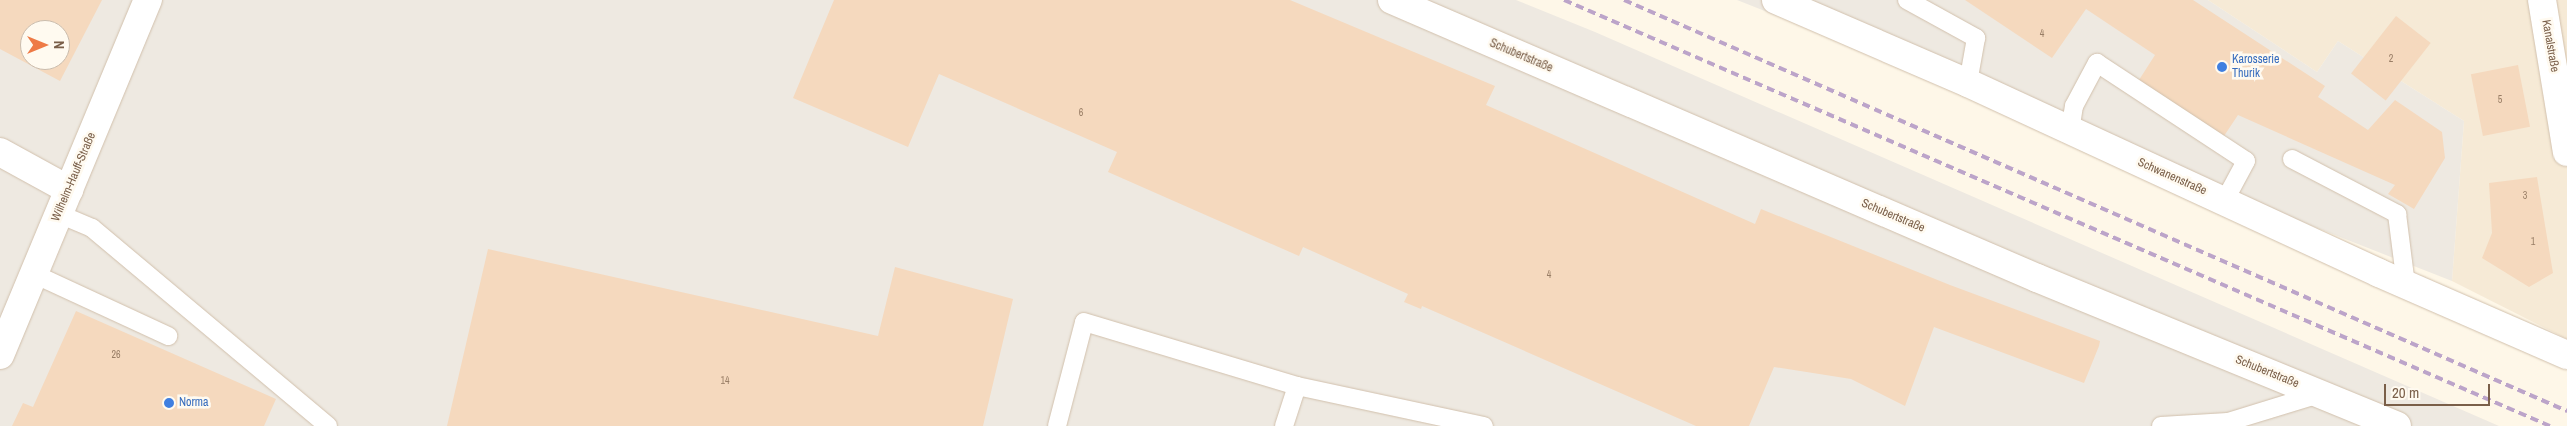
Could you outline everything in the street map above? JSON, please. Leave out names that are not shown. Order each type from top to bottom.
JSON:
[{"type":"street","name":"Wilhelm-Hauff-Straße","points":[[0,355],[148,0]]},
{"type":"street","name":"Schubertstraße","points":[[1392,0],[2037,278],[2397,426]]},
{"type":"street","name":"Schwanenstraße","points":[[1776,0],[1804,6],[1968,84],[2226,200],[2406,285],[2567,355]]},
{"type":"street","name":"Kanalstraße","points":[[2542,0],[2560,59],[2567,152]]},
{"type":"street","points":[[0,152],[64,202]]},
{"type":"lane","points":[[1907,0],[1976,38],[1968,84]]},
{"type":"lane","points":[[2070,131],[2074,106],[2097,63],[2246,162],[2226,200]]},
{"type":"lane","points":[[2292,159],[2397,214],[2406,285]]},
{"type":"lane","points":[[64,202],[92,228],[328,426]]},
{"type":"lane","points":[[34,274],[168,336]]},
{"type":"lane","points":[[1057,426],[1084,322],[1297,386],[1484,426]]},
{"type":"lane","points":[[1284,426],[1297,386]]},
{"type":"lane","points":[[2161,426],[2228,422],[2319,394]]},
{"type":"shaded area","points":[[0,0],[1516,0],[1595,32],[2499,426],[0,426]]},
{"type":"shaded area","points":[[1737,0],[2208,0],[2317,72],[2338,41],[2464,121],[2452,281]]},
{"type":"shaded area","points":[[2208,0],[2567,0],[2567,339],[2452,281],[2464,121],[2338,41],[2317,72]]},
{"type":"building","points":[[0,0],[102,0],[70,62],[70,20],[20,20],[20,60],[0,49]]},
{"type":"building","points":[[834,0],[1290,0],[1495,86],[1486,105],[1755,224],[1761,209],[1950,285],[2100,341],[2099,346],[2084,383],[1934,327],[1905,406],[1851,379],[1774,367],[1749,426],[1696,426],[1422,306],[1421,309],[1404,302],[1408,294],[1303,247],[1299,256],[1108,172],[1117,152],[939,74],[908,147],[793,98]]},
{"type":"building","points":[[1965,0],[2193,0],[2325,86],[2318,97],[2368,130],[2395,100],[2442,132],[2445,158],[2414,209],[2388,194],[2395,185],[2238,115],[2224,136],[2139,80],[2155,55],[2086,9],[2052,58]]},
{"type":"building","points":[[2396,16],[2431,43],[2386,101],[2351,74]]},
{"type":"building","points":[[2518,65],[2530,127],[2483,136],[2471,74]]},
{"type":"building","points":[[39,70],[66,70],[60,81]]},
{"type":"building","points":[[2537,177],[2553,273],[2529,287],[2482,258],[2492,233],[2489,183]]},
{"type":"building","points":[[488,249],[878,336],[895,267],[1013,299],[983,426],[447,426]]},
{"type":"building","points":[[76,311],[276,399],[264,426],[12,426],[23,403],[33,407]]},
{"type":"railway","points":[[1564,0],[2550,426]]},
{"type":"railway","points":[[1624,0],[2567,411]]},
{"type":"place","name":"Karosserie Thurik","points":[[2222,67]]},
{"type":"place","name":"Norma","points":[[169,403]]}]
